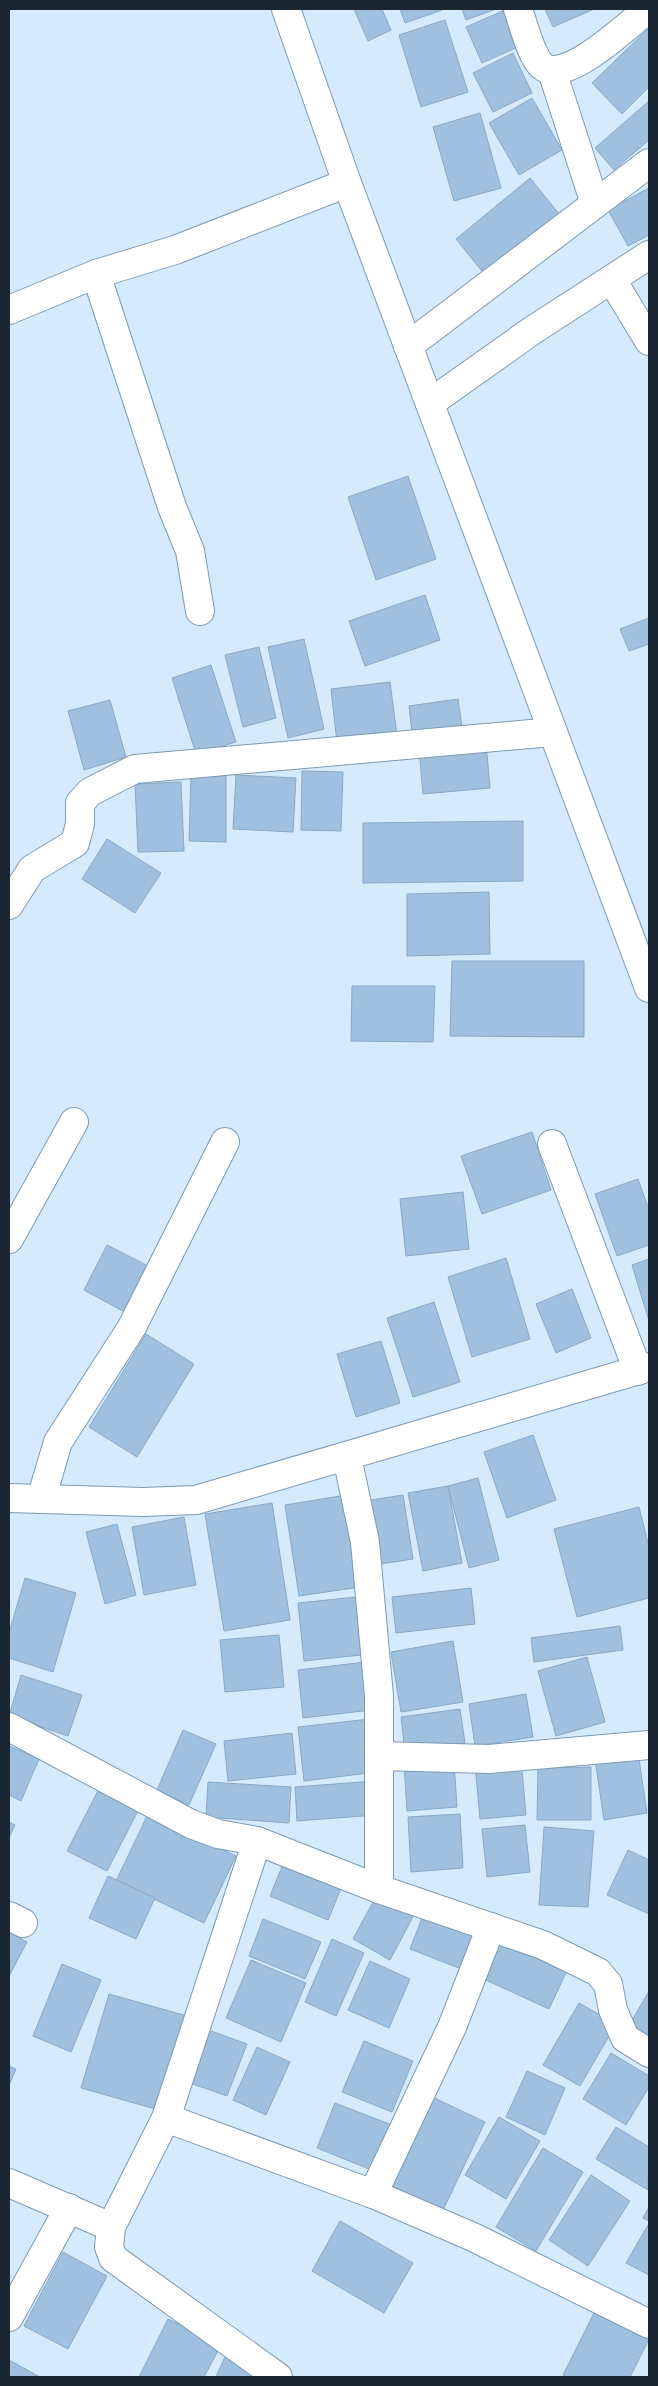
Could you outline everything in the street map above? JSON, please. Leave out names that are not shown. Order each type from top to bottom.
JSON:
[{"type":"street","points":[[286,9],[347,183],[648,981]]},
{"type":"street","points":[[518,9],[534,54],[542,66],[552,71],[564,70],[580,62],[648,9]]},
{"type":"street","points":[[552,71],[595,204]]},
{"type":"street","points":[[408,346],[649,163]]},
{"type":"street","points":[[9,310],[96,274],[175,250],[347,183]]},
{"type":"street","points":[[430,403],[533,330],[649,254]]},
{"type":"street","points":[[96,274],[172,507],[190,551],[200,611]]},
{"type":"street","points":[[612,280],[649,341]]},
{"type":"street","points":[[9,905],[32,869],[75,843],[80,824],[80,803],[90,792],[135,769],[553,732]]},
{"type":"street","points":[[9,1239],[74,1122]]},
{"type":"street","points":[[41,1499],[58,1442],[132,1327],[225,1142]]},
{"type":"street","points":[[9,1498],[143,1502],[196,1500],[644,1369],[552,1144]]},
{"type":"street","points":[[347,1457],[365,1542],[379,1696],[379,1889]]},
{"type":"street","points":[[9,1727],[191,1824],[218,1834],[257,1841],[379,1889],[543,1945],[598,1972],[608,1984],[613,2010],[625,2038],[649,2054]]},
{"type":"street","points":[[379,1756],[489,1759],[649,1745]]},
{"type":"street","points":[[257,1841],[166,2118],[111,2227],[109,2247],[113,2258],[278,2377]]},
{"type":"street","points":[[373,2194],[452,2027],[491,1927]]},
{"type":"street","points":[[166,2118],[373,2194],[473,2237],[649,2324]]},
{"type":"street","points":[[9,2183],[111,2227]]},
{"type":"street","points":[[9,2317],[69,2208]]},
{"type":"building","points":[[354,9],[382,9],[391,30],[368,41]]},
{"type":"building","points":[[400,9],[441,9],[442,10],[405,23]]},
{"type":"building","points":[[462,9],[496,9],[466,20]]},
{"type":"building","points":[[545,9],[594,9],[553,27]]},
{"type":"building","points":[[505,10],[520,46],[482,63],[466,27]]},
{"type":"building","points":[[445,20],[468,92],[421,107],[399,35]]},
{"type":"building","points":[[649,28],[649,87],[622,114],[592,83]]},
{"type":"building","points":[[513,53],[532,93],[493,112],[473,73]]},
{"type":"building","points":[[532,98],[562,150],[519,175],[489,123]]},
{"type":"building","points":[[649,101],[649,140],[614,170],[595,148]]},
{"type":"building","points":[[480,113],[501,188],[454,201],[433,127]]},
{"type":"building","points":[[530,178],[560,215],[486,276],[456,239]]},
{"type":"building","points":[[649,188],[649,235],[628,246],[608,210]]},
{"type":"building","points":[[408,476],[436,559],[376,580],[348,497]]},
{"type":"building","points":[[425,595],[440,640],[365,666],[349,621]]},
{"type":"building","points":[[649,618],[649,644],[629,651],[620,629]]},
{"type":"building","points":[[304,639],[324,729],[288,738],[268,647]]},
{"type":"building","points":[[259,647],[276,718],[243,727],[225,655]]},
{"type":"building","points":[[211,665],[236,742],[196,754],[172,678]]},
{"type":"building","points":[[390,682],[397,735],[337,743],[331,689]]},
{"type":"building","points":[[458,699],[463,734],[413,740],[409,706]]},
{"type":"building","points":[[110,700],[126,757],[84,770],[68,711]]},
{"type":"building","points":[[486,743],[490,788],[423,794],[419,749]]},
{"type":"building","points":[[302,771],[343,772],[341,831],[301,830]]},
{"type":"building","points":[[191,775],[226,775],[226,842],[189,841]]},
{"type":"building","points":[[236,775],[296,778],[293,832],[233,829]]},
{"type":"building","points":[[181,782],[184,851],[138,852],[135,784]]},
{"type":"building","points":[[523,821],[523,881],[363,883],[363,823]]},
{"type":"building","points":[[107,839],[161,873],[135,913],[82,879]]},
{"type":"building","points":[[489,892],[490,954],[407,956],[407,894]]},
{"type":"building","points":[[452,961],[584,961],[584,1037],[450,1036]]},
{"type":"building","points":[[352,986],[435,986],[433,1042],[351,1041]]},
{"type":"building","points":[[532,1132],[551,1190],[482,1214],[461,1156]]},
{"type":"building","points":[[638,1179],[649,1210],[649,1245],[617,1256],[595,1194]]},
{"type":"building","points":[[463,1192],[469,1249],[406,1256],[400,1199]]},
{"type":"building","points":[[107,1245],[156,1270],[132,1316],[84,1290]]},
{"type":"building","points":[[506,1258],[530,1339],[472,1357],[448,1277]]},
{"type":"building","points":[[649,1259],[649,1321],[632,1265]]},
{"type":"building","points":[[572,1289],[591,1338],[556,1353],[536,1304]]},
{"type":"building","points":[[434,1302],[460,1382],[413,1397],[387,1318]]},
{"type":"building","points":[[146,1334],[194,1364],[137,1457],[89,1427]]},
{"type":"building","points":[[381,1341],[400,1403],[356,1417],[337,1354]]},
{"type":"building","points":[[533,1435],[556,1500],[507,1518],[484,1452]]},
{"type":"building","points":[[478,1478],[499,1560],[469,1568],[448,1486]]},
{"type":"building","points":[[448,1486],[462,1563],[423,1571],[408,1493]]},
{"type":"building","points":[[346,1495],[360,1587],[299,1596],[285,1505]]},
{"type":"building","points":[[403,1495],[413,1559],[381,1564],[371,1500]]},
{"type":"building","points":[[272,1503],[290,1620],[224,1631],[205,1514]]},
{"type":"building","points":[[639,1507],[649,1547],[649,1598],[577,1617],[554,1529]]},
{"type":"building","points":[[184,1517],[196,1585],[144,1595],[132,1527]]},
{"type":"building","points":[[117,1524],[136,1595],[105,1604],[86,1532]]},
{"type":"building","points":[[25,1578],[76,1593],[53,1672],[9,1658],[9,1633]]},
{"type":"building","points":[[471,1588],[475,1624],[396,1633],[392,1597]]},
{"type":"building","points":[[356,1597],[361,1655],[304,1661],[298,1603]]},
{"type":"building","points":[[620,1626],[623,1650],[534,1662],[531,1638]]},
{"type":"building","points":[[279,1635],[284,1687],[225,1692],[220,1640]]},
{"type":"building","points":[[453,1641],[463,1702],[401,1712],[391,1652]]},
{"type":"building","points":[[587,1657],[605,1722],[556,1736],[538,1671]]},
{"type":"building","points":[[365,1662],[371,1710],[303,1718],[298,1670]]},
{"type":"building","points":[[21,1675],[82,1695],[68,1736],[9,1716]]},
{"type":"building","points":[[526,1694],[533,1737],[475,1746],[469,1704]]},
{"type":"building","points":[[460,1709],[465,1743],[405,1751],[401,1717]]},
{"type":"building","points":[[370,1719],[376,1772],[304,1781],[298,1727]]},
{"type":"building","points":[[183,1730],[216,1744],[189,1805],[157,1790]]},
{"type":"building","points":[[292,1733],[296,1774],[228,1781],[224,1741]]},
{"type":"building","points":[[9,1746],[39,1759],[21,1801],[9,1795]]},
{"type":"building","points":[[638,1752],[647,1813],[604,1820],[595,1759]]},
{"type":"building","points":[[521,1759],[526,1815],[480,1819],[475,1764]]},
{"type":"building","points":[[454,1761],[457,1807],[407,1811],[404,1764]]},
{"type":"building","points":[[591,1767],[591,1820],[537,1820],[538,1768]]},
{"type":"building","points":[[374,1781],[376,1815],[297,1821],[295,1787]]},
{"type":"building","points":[[208,1782],[291,1787],[289,1823],[206,1817]]},
{"type":"building","points":[[100,1787],[140,1807],[107,1871],[67,1851]]},
{"type":"building","points":[[148,1814],[236,1856],[204,1923],[116,1881]]},
{"type":"building","points":[[460,1814],[463,1868],[411,1872],[408,1817]]},
{"type":"building","points":[[9,1822],[15,1825],[9,1838]]},
{"type":"building","points":[[525,1825],[530,1872],[487,1877],[482,1829]]},
{"type":"building","points":[[544,1827],[594,1831],[588,1907],[539,1905]]},
{"type":"building","points":[[628,1850],[649,1860],[649,1914],[607,1895]]},
{"type":"building","points":[[286,1857],[344,1881],[328,1920],[270,1896]]},
{"type":"building","points":[[108,1876],[155,1898],[136,1939],[89,1918]]},
{"type":"building","points":[[379,1891],[416,1911],[390,1960],[353,1939]]},
{"type":"building","points":[[425,1910],[479,1932],[464,1970],[410,1949]]},
{"type":"building","points":[[263,1919],[321,1942],[305,1979],[249,1956]]},
{"type":"building","points":[[9,1932],[27,1942],[9,1976]]},
{"type":"building","points":[[494,1932],[569,1966],[549,2009],[475,1975]]},
{"type":"building","points":[[332,1939],[364,1953],[336,2016],[305,2002]]},
{"type":"building","points":[[251,1960],[306,1983],[281,2042],[226,2018]]},
{"type":"building","points":[[370,1961],[410,1979],[389,2028],[348,2010]]},
{"type":"building","points":[[62,1964],[101,1980],[71,2052],[33,2036]]},
{"type":"building","points":[[649,1991],[649,2044],[626,2031]]},
{"type":"building","points":[[109,1994],[187,2016],[159,2110],[81,2088]]},
{"type":"building","points":[[579,2003],[616,2024],[580,2086],[543,2065]]},
{"type":"building","points":[[206,2029],[247,2044],[227,2096],[187,2082]]},
{"type":"building","points":[[364,2041],[413,2061],[392,2112],[342,2092]]},
{"type":"building","points":[[257,2047],[290,2062],[266,2115],[233,2100]]},
{"type":"building","points":[[611,2053],[649,2076],[649,2087],[626,2125],[583,2099]]},
{"type":"building","points":[[9,2066],[16,2069],[9,2085]]},
{"type":"building","points":[[527,2071],[565,2088],[545,2135],[506,2117]]},
{"type":"building","points":[[426,2094],[485,2122],[443,2210],[384,2183]]},
{"type":"building","points":[[335,2103],[392,2125],[374,2171],[317,2148]]},
{"type":"building","points":[[499,2117],[540,2141],[506,2199],[465,2175]]},
{"type":"building","points":[[616,2127],[649,2147],[648,2190],[596,2159]]},
{"type":"building","points":[[543,2148],[583,2172],[536,2251],[496,2227]]},
{"type":"building","points":[[591,2175],[630,2201],[588,2266],[549,2240]]},
{"type":"building","points":[[649,2207],[649,2221],[643,2218]]},
{"type":"building","points":[[340,2221],[413,2263],[384,2313],[312,2271]]},
{"type":"building","points":[[649,2226],[649,2275],[626,2263]]},
{"type":"building","points":[[63,2252],[107,2276],[68,2349],[24,2326]]},
{"type":"building","points":[[594,2313],[649,2339],[630,2377],[567,2377],[563,2375]]},
{"type":"building","points":[[168,2319],[221,2345],[204,2377],[139,2377]]},
{"type":"building","points":[[225,2357],[270,2377],[216,2377]]},
{"type":"building","points":[[9,2360],[40,2377],[9,2377]]}]
